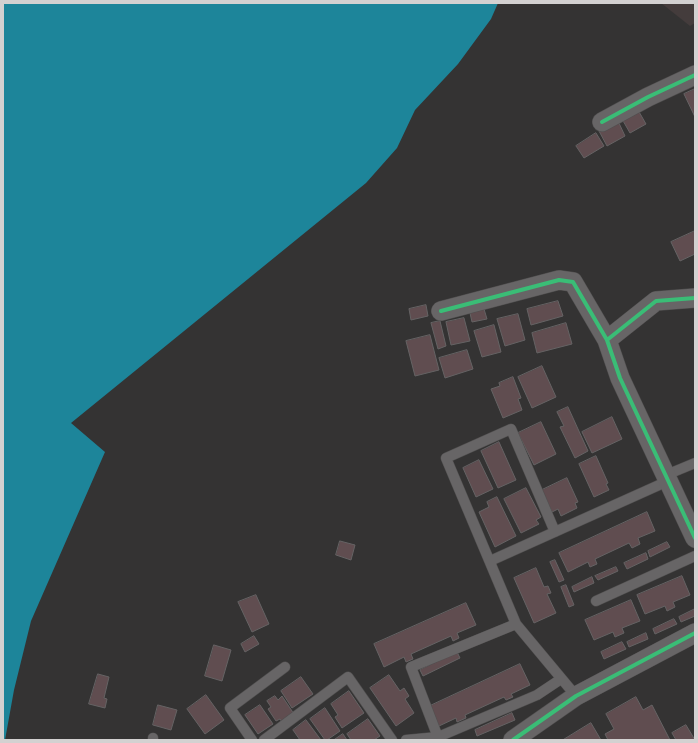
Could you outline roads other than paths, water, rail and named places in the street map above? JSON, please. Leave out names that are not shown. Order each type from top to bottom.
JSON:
[{"type":"street","points":[[602,122],[648,97],[695,75]]},
{"type":"street","points":[[440,312],[559,280],[573,282],[608,340],[620,378],[695,538]]},
{"type":"street","points":[[608,340],[656,301],[695,298]]},
{"type":"street","points":[[513,740],[576,696],[695,633]]},
{"type":"lane","points":[[555,532],[511,429],[446,458],[516,624],[576,696]]},
{"type":"lane","points":[[490,561],[555,532],[695,463]]},
{"type":"lane","points":[[596,601],[695,556]]},
{"type":"lane","points":[[439,739],[411,667],[516,624]]},
{"type":"lane","points":[[252,740],[230,708],[285,667]]},
{"type":"lane","points":[[264,740],[348,677],[392,740]]},
{"type":"lane","points":[[406,740],[439,739],[537,694],[561,679]]},
{"type":"water","points":[[3,3],[498,3],[491,19],[458,64],[415,110],[397,148],[366,183],[71,423],[105,452],[31,621],[14,690],[5,740],[3,740]]}]
